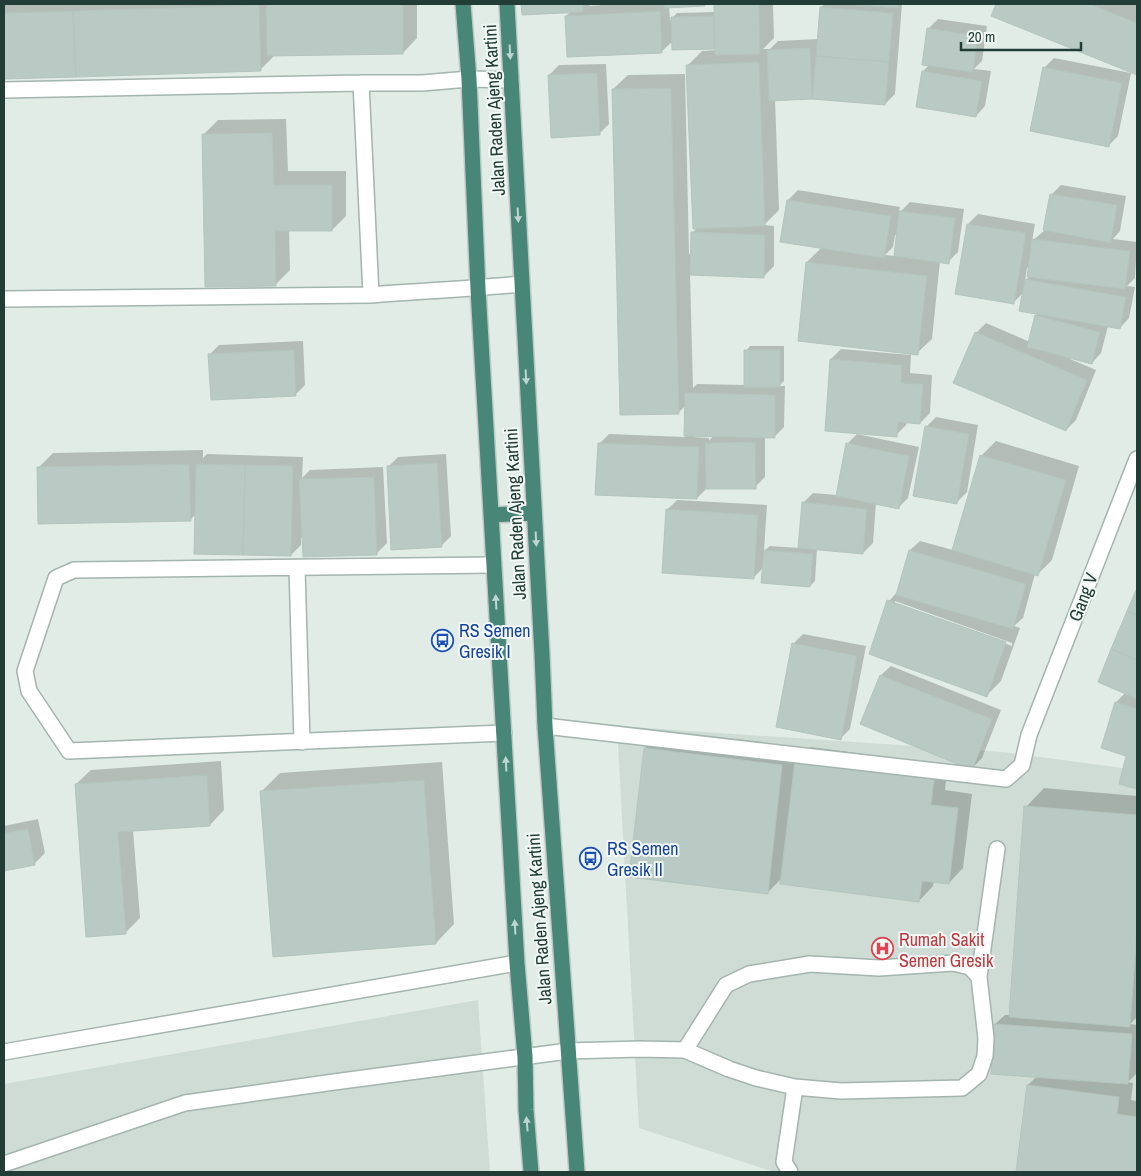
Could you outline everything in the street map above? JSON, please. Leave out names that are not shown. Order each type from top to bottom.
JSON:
[{"type":"highway","name":"Jalan Raden Ajeng Kartini","points":[[463,4],[469,79],[478,289],[517,963],[525,1057],[526,1110],[531,1172]]},
{"type":"highway","name":"Jalan Raden Ajeng Kartini","points":[[507,4],[545,726],[577,1172]]},
{"type":"highway","points":[[492,515],[534,513]]},
{"type":"street","points":[[4,90],[422,83],[469,79],[511,80]]},
{"type":"street","points":[[361,83],[371,295]]},
{"type":"street","points":[[4,299],[371,295],[426,290],[478,289],[521,284]]},
{"type":"street","name":"Gang V","points":[[545,726],[1006,779],[1022,766],[1029,736],[1137,459]]},
{"type":"street","points":[[494,565],[74,570],[56,578],[25,671],[29,691],[68,751],[504,733]]},
{"type":"street","points":[[297,568],[302,742]]},
{"type":"street","points":[[4,1164],[185,1103],[568,1051],[685,1050],[729,1069],[756,1078],[796,1087],[841,1091],[962,1088],[979,1074],[985,1056],[986,1038],[979,977],[997,848]]},
{"type":"street","points":[[4,1052],[517,963]]},
{"type":"street","points":[[685,1050],[726,985],[749,974],[810,964],[879,968],[954,963],[970,967],[979,977]]},
{"type":"street","points":[[790,1172],[784,1162],[796,1087]]},
{"type":"shaded area","name":"Rumah Sakit Semen Gresik","points":[[617,726],[1003,752],[1137,770],[1137,1172],[774,1172],[639,1128]]},
{"type":"shaded area","points":[[478,1000],[490,1172],[4,1172],[4,1084]]},
{"type":"building","points":[[266,4],[403,4],[403,54],[267,56]]},
{"type":"building","points":[[521,4],[583,4],[584,12],[522,15]]},
{"type":"building","points":[[664,4],[705,4],[705,6],[665,8]]},
{"type":"building","points":[[714,4],[759,4],[760,54],[715,55]]},
{"type":"building","points":[[846,4],[898,4],[898,8]]},
{"type":"building","points":[[996,4],[1090,4],[1137,23],[1137,75],[991,16]]},
{"type":"building","points":[[259,5],[261,71],[76,77],[73,11]]},
{"type":"building","points":[[820,7],[893,13],[889,62],[816,56]]},
{"type":"building","points":[[73,11],[76,77],[4,79],[4,13]]},
{"type":"building","points":[[660,11],[662,53],[567,57],[565,16]]},
{"type":"building","points":[[714,16],[714,49],[672,50],[671,17]]},
{"type":"building","points":[[927,28],[978,36],[973,72],[922,65]]},
{"type":"building","points":[[810,48],[812,99],[769,101],[767,50]]},
{"type":"building","points":[[816,56],[889,62],[885,105],[812,99]]},
{"type":"building","points":[[759,62],[765,226],[693,229],[686,65]]},
{"type":"building","points":[[1043,67],[1122,83],[1109,147],[1030,131]]},
{"type":"building","points":[[922,71],[982,81],[976,117],[916,107]]},
{"type":"building","points":[[597,73],[600,135],[551,138],[548,75]]},
{"type":"building","points":[[671,88],[679,414],[620,415],[612,89]]},
{"type":"building","points":[[272,133],[274,185],[332,185],[332,231],[275,231],[276,286],[205,287],[202,134]]},
{"type":"building","points":[[1050,194],[1117,205],[1111,243],[1043,230]]},
{"type":"building","points":[[787,200],[891,216],[884,258],[780,242]]},
{"type":"building","points":[[899,211],[955,218],[949,264],[894,256]]},
{"type":"building","points":[[967,224],[1026,233],[1014,304],[955,294]]},
{"type":"building","points":[[691,232],[765,235],[764,278],[690,275]]},
{"type":"building","points":[[1032,239],[1130,251],[1125,289],[1027,277]]},
{"type":"building","points":[[806,262],[927,276],[918,355],[798,341]]},
{"type":"building","points":[[1025,279],[1126,297],[1120,329],[1019,311]]},
{"type":"building","points":[[1035,315],[1100,332],[1092,364],[1027,347]]},
{"type":"building","points":[[975,332],[1087,380],[1066,431],[953,383]]},
{"type":"building","points":[[294,350],[296,396],[211,400],[208,354]]},
{"type":"building","points":[[744,350],[780,350],[780,387],[744,387]]},
{"type":"building","points":[[830,359],[902,365],[901,383],[923,384],[920,424],[898,422],[897,437],[825,431]]},
{"type":"building","points":[[685,393],[775,395],[775,438],[684,436]]},
{"type":"building","points":[[925,426],[969,434],[957,504],[913,496]]},
{"type":"building","points":[[755,442],[756,489],[706,489],[705,443]]},
{"type":"building","points":[[598,443],[699,447],[697,499],[595,495]]},
{"type":"building","points":[[846,443],[909,456],[899,509],[836,496]]},
{"type":"building","points":[[980,455],[1066,480],[1038,576],[952,550]]},
{"type":"building","points":[[437,463],[442,547],[391,550],[387,466]]},
{"type":"building","points":[[189,464],[191,521],[38,524],[37,467]]},
{"type":"building","points":[[196,464],[245,465],[243,555],[194,554]]},
{"type":"building","points":[[245,465],[293,466],[291,556],[243,555]]},
{"type":"building","points":[[374,477],[377,555],[303,557],[299,479]]},
{"type":"building","points":[[802,502],[867,509],[863,554],[798,548]]},
{"type":"building","points":[[666,509],[758,515],[754,579],[662,573]]},
{"type":"building","points":[[764,550],[813,554],[810,587],[761,583]]},
{"type":"building","points":[[909,550],[1026,584],[1013,629],[896,595]]},
{"type":"building","points":[[1137,588],[1137,615],[1127,611]]},
{"type":"building","points":[[887,600],[1006,642],[987,697],[869,654]]},
{"type":"building","points":[[1127,611],[1137,615],[1137,660],[1111,649]]},
{"type":"building","points":[[792,643],[857,656],[841,740],[776,727]]},
{"type":"building","points":[[1111,649],[1137,660],[1137,699],[1098,682]]},
{"type":"building","points":[[880,675],[992,719],[972,770],[860,724]]},
{"type":"building","points":[[1115,702],[1137,709],[1137,789],[1119,784],[1126,756],[1101,748]]},
{"type":"building","points":[[644,748],[782,765],[768,894],[629,877]]},
{"type":"building","points":[[795,761],[934,779],[931,805],[958,808],[949,884],[922,881],[919,902],[780,884]]},
{"type":"building","points":[[207,775],[210,826],[118,832],[126,934],[86,937],[75,784]]},
{"type":"building","points":[[424,780],[436,944],[273,957],[260,791]]},
{"type":"building","points":[[1024,806],[1137,815],[1137,929],[1130,1027],[1009,1017]]},
{"type":"building","points":[[28,829],[35,865],[4,871],[4,833]]},
{"type":"building","points":[[994,1024],[1132,1034],[1128,1084],[991,1074]]},
{"type":"building","points":[[1027,1085],[1119,1097],[1117,1114],[1137,1117],[1137,1172],[1016,1172]]},
{"type":"place","name":"RS Semen Gresik I","points":[[443,640]]},
{"type":"place","name":"RS Semen Gresik II","points":[[591,858]]},
{"type":"place","name":"Rumah Sakit Semen Gresik","points":[[883,949]]}]
